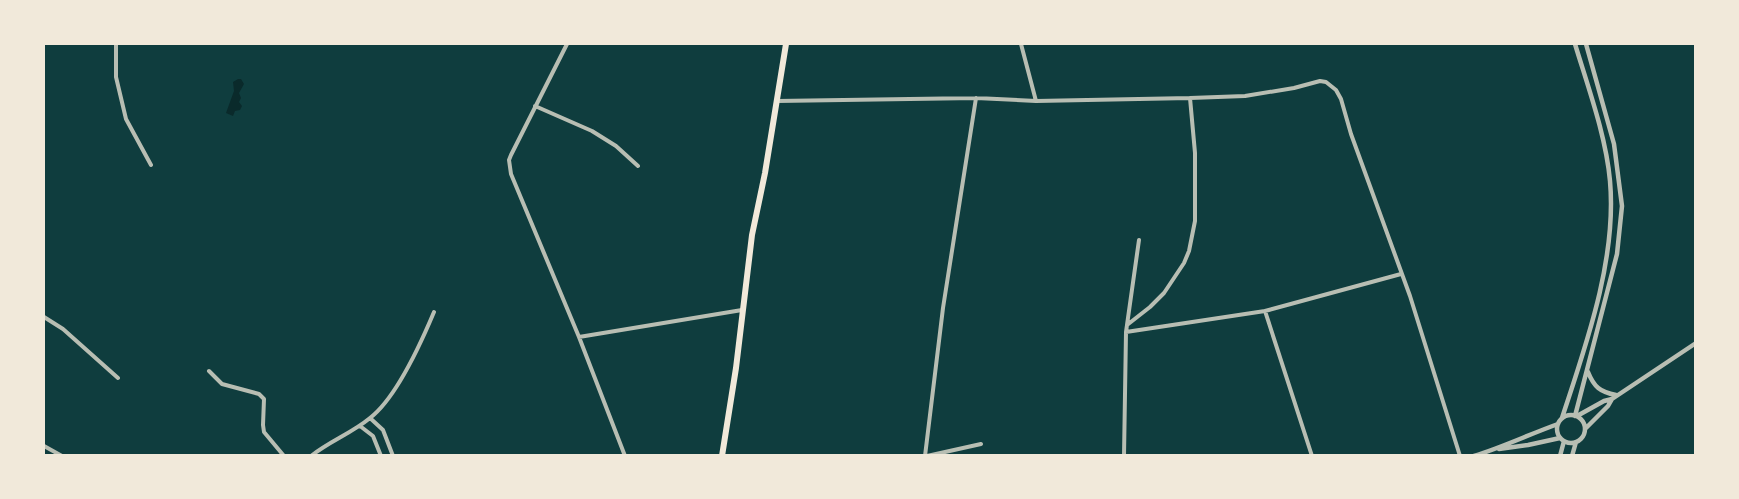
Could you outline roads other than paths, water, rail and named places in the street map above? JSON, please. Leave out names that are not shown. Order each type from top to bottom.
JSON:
[{"type":"main road","points":[[723,456],[752,236],[765,173],[786,44]]},
{"type":"street","points":[[116,44],[116,76],[126,119],[151,165]]},
{"type":"street","points":[[567,44],[509,160],[511,174],[579,337],[625,456]]},
{"type":"street","points":[[1021,44],[1036,100]]},
{"type":"street","points":[[1575,44],[1610,178],[1611,222],[1595,309],[1562,418],[1558,424],[1557,430],[1562,439],[1570,443],[1583,437],[1585,429],[1583,421],[1576,416]]},
{"type":"street","points":[[1576,416],[1617,254],[1622,206],[1614,144],[1586,44]]},
{"type":"street","points":[[776,101],[1190,98],[1245,96],[1320,81],[1331,85],[1341,99],[1460,456]]},
{"type":"street","points":[[975,98],[943,308],[926,456],[981,444]]},
{"type":"street","points":[[1126,325],[1164,293],[1184,263],[1191,243],[1195,220],[1195,153],[1190,98]]},
{"type":"street","points":[[535,106],[592,132],[616,146],[638,166]]},
{"type":"street","points":[[1124,456],[1126,325],[1139,240]]},
{"type":"street","points":[[1126,332],[1265,311],[1401,274]]},
{"type":"street","points":[[579,337],[742,310]]},
{"type":"street","points":[[1265,311],[1312,456]]},
{"type":"street","points":[[311,456],[327,443],[359,426],[384,406],[417,351],[434,312]]},
{"type":"street","points":[[44,317],[63,329],[118,378]]},
{"type":"street","points":[[1562,418],[1576,416],[1614,397],[1695,344]]},
{"type":"street","points":[[209,371],[222,384],[259,394],[264,399],[262,425],[264,432],[284,456]]},
{"type":"street","points":[[1588,372],[1591,381],[1599,390],[1614,397]]},
{"type":"street","points":[[1585,429],[1614,397]]},
{"type":"street","points":[[370,418],[383,430],[393,456]]},
{"type":"street","points":[[1474,456],[1558,424]]},
{"type":"street","points":[[359,426],[373,436],[381,456]]},
{"type":"street","points":[[1496,449],[1562,439]]},
{"type":"street","points":[[1560,456],[1562,439]]},
{"type":"street","points":[[1572,456],[1576,442]]},
{"type":"street","points":[[44,446],[62,456]]},
{"type":"water","points":[[241,79],[244,84],[239,93],[241,98],[239,102],[242,106],[240,110],[235,111],[233,116],[226,113],[234,91],[233,82]]}]
